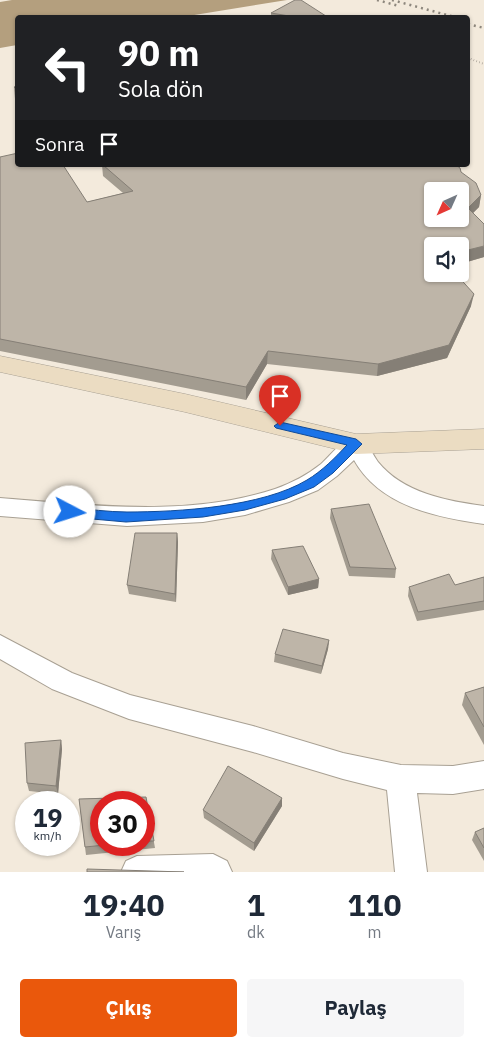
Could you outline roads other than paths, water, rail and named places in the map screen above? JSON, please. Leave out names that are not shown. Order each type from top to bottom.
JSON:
[{"type":"main road","points":[[0,364],[184,403],[356,444],[483,438]]},
{"type":"street","points":[[0,507],[126,517],[203,513],[245,506],[281,496],[310,484],[329,470],[356,444],[372,469],[391,487],[416,499],[451,510],[484,515]]},
{"type":"street","points":[[0,646],[62,682],[129,707],[253,739],[343,766],[401,779],[453,780],[484,775]]},
{"type":"street","points":[[401,779],[411,872]]},
{"type":"street","points":[[136,872],[213,870],[216,872]]},
{"type":"railway","points":[[377,0],[399,6]]},
{"type":"railway","points":[[392,0],[447,15]]},
{"type":"railway","points":[[470,24],[484,28]]}]
